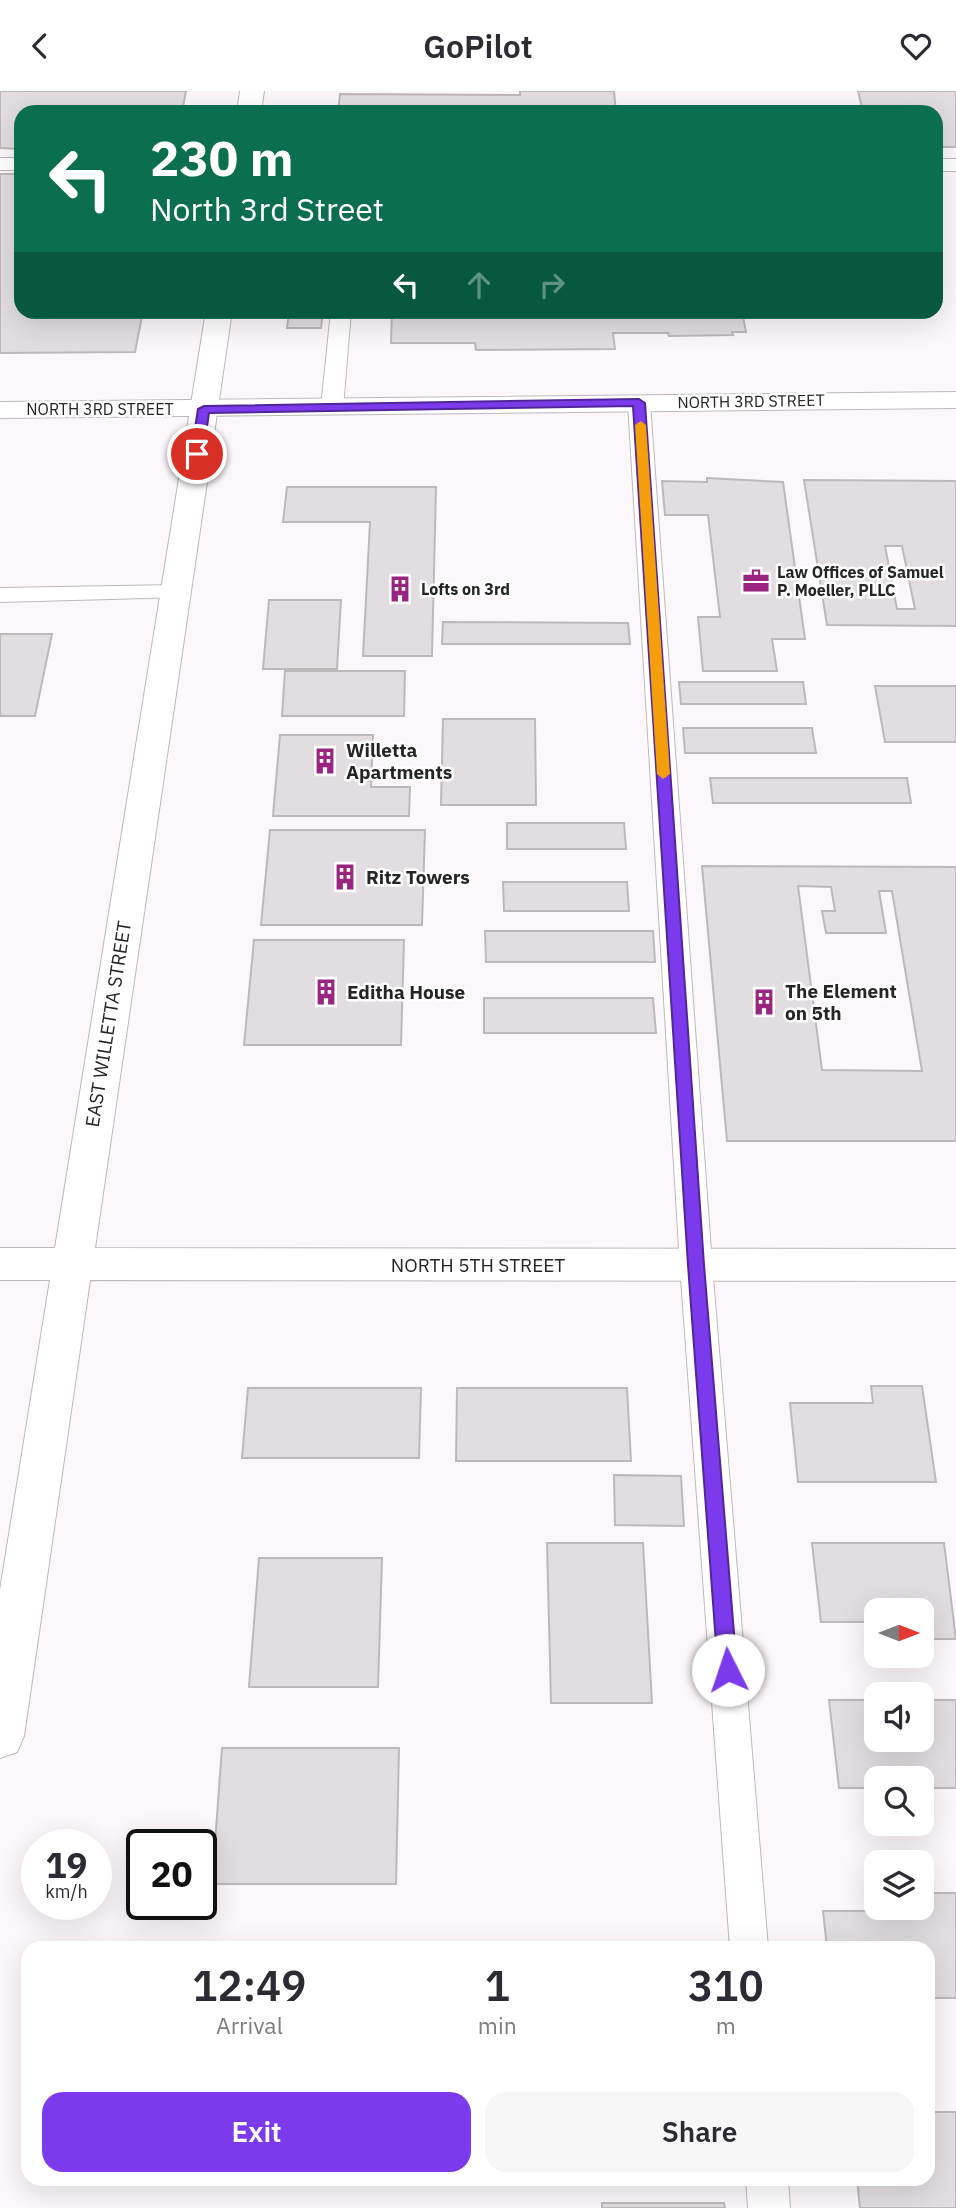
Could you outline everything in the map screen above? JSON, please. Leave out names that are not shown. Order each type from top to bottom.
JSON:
[{"type":"street","name":"EAST WILLETTA STREET","points":[[0,1736],[218,319]]},
{"type":"street","name":"NORTH 3RD STREET","points":[[0,410],[956,400]]},
{"type":"street","name":"NORTH 5TH STREET","points":[[0,1264],[956,1265]]},
{"type":"lane","points":[[332,407],[340,319]]},
{"type":"lane","points":[[639,403],[696,1265],[748,1941]]},
{"type":"lane","points":[[0,595],[176,591]]},
{"type":"lane","points":[[767,2186],[769,2208]]},
{"type":"building","points":[[0,91],[186,91],[183,105],[14,105],[14,149],[0,148]]},
{"type":"building","points":[[520,91],[614,91],[615,105],[339,105],[340,94],[520,95]]},
{"type":"building","points":[[858,91],[956,91],[956,147],[943,147],[943,105],[861,105]]},
{"type":"building","points":[[0,174],[14,174],[14,319],[141,319],[135,352],[0,353]]},
{"type":"building","points":[[288,319],[322,319],[321,328],[287,328]]},
{"type":"building","points":[[392,319],[744,319],[746,332],[732,332],[733,335],[669,336],[668,333],[613,333],[615,349],[476,350],[475,343],[391,343]]},
{"type":"building","name":"Law Offices of Samuel P. Moeller, PLLC","points":[[707,478],[783,482],[805,639],[772,639],[777,671],[703,671],[698,617],[720,617],[708,515],[665,515],[662,481],[707,482]]},
{"type":"building","points":[[804,480],[956,481],[956,626],[827,625]],"holes":[[[885,546],[902,546],[915,609],[897,609]]]},
{"type":"building","name":"Lofts on 3rd","points":[[287,487],[436,487],[432,656],[363,656],[370,522],[283,522]]},
{"type":"building","points":[[269,600],[341,600],[337,669],[263,669]]},
{"type":"building","points":[[443,622],[628,623],[630,644],[442,644]]},
{"type":"building","points":[[0,634],[52,634],[35,716],[0,716]]},
{"type":"building","points":[[285,671],[405,671],[404,716],[282,716]]},
{"type":"building","points":[[679,682],[803,682],[806,704],[681,704]]},
{"type":"building","points":[[875,686],[956,686],[956,742],[885,742]]},
{"type":"building","points":[[443,719],[535,719],[536,805],[441,805]]},
{"type":"building","points":[[683,728],[812,728],[816,753],[685,753]]},
{"type":"building","name":"Willetta Apartments","points":[[280,735],[373,735],[371,787],[410,787],[409,816],[273,816]]},
{"type":"building","points":[[710,778],[907,778],[911,803],[713,803]]},
{"type":"building","points":[[507,823],[624,823],[626,849],[507,849]]},
{"type":"building","name":"Ritz Towers","points":[[270,830],[425,830],[422,925],[261,925]]},
{"type":"building","name":"The Element on 5th","points":[[702,866],[956,867],[956,1141],[727,1141]],"holes":[[[798,886],[831,887],[835,911],[822,911],[826,933],[886,933],[879,891],[892,891],[922,1071],[822,1070]]]},
{"type":"building","points":[[503,882],[627,882],[629,911],[504,911]]},
{"type":"building","points":[[485,931],[653,931],[655,962],[486,962]]},
{"type":"building","name":"Editha House","points":[[254,940],[404,940],[401,1045],[244,1045]]},
{"type":"building","points":[[484,998],[653,998],[656,1033],[484,1033]]},
{"type":"building","points":[[871,1386],[922,1386],[936,1482],[798,1482],[790,1403],[873,1403]]},
{"type":"building","points":[[248,1388],[421,1388],[419,1458],[242,1458]]},
{"type":"building","points":[[457,1388],[627,1388],[631,1461],[456,1461]]},
{"type":"building","points":[[614,1475],[681,1476],[684,1526],[615,1525]]},
{"type":"building","points":[[547,1543],[643,1543],[652,1703],[551,1703]]},
{"type":"building","points":[[812,1543],[944,1543],[956,1639],[934,1639],[934,1598],[864,1598],[864,1622],[821,1622]]},
{"type":"building","points":[[259,1558],[382,1558],[378,1687],[249,1687]]},
{"type":"building","points":[[829,1700],[864,1700],[864,1752],[934,1752],[934,1700],[956,1700],[956,1788],[934,1788],[934,1766],[864,1766],[864,1788],[839,1788]]},
{"type":"building","points":[[222,1748],[399,1748],[396,1884],[217,1884],[216,1829]]},
{"type":"building","points":[[934,1893],[956,1893],[956,1998],[935,1998],[935,1941],[826,1941],[823,1911],[864,1911],[864,1920],[934,1920]]},
{"type":"building","points":[[935,2112],[956,2112],[956,2208],[860,2208],[858,2186],[935,2186]]},
{"type":"building","points":[[602,2203],[724,2203],[725,2208],[602,2208]]},
{"type":"slow traffic","points":[[641,425],[663,774]]},
{"type":"place","name":"Law Offices of Samuel P. Moeller, PLLC","points":[[756,581]]},
{"type":"place","name":"Lofts on 3rd","points":[[400,589]]},
{"type":"place","name":"Willetta Apartments","points":[[325,761]]},
{"type":"place","name":"Ritz Towers","points":[[345,877]]},
{"type":"place","name":"Editha House","points":[[326,992]]},
{"type":"place","name":"The Element on 5th","points":[[764,1002]]},
{"type":"route","points":[[197,454],[204,409],[639,403],[696,1265],[728,1670]]}]
